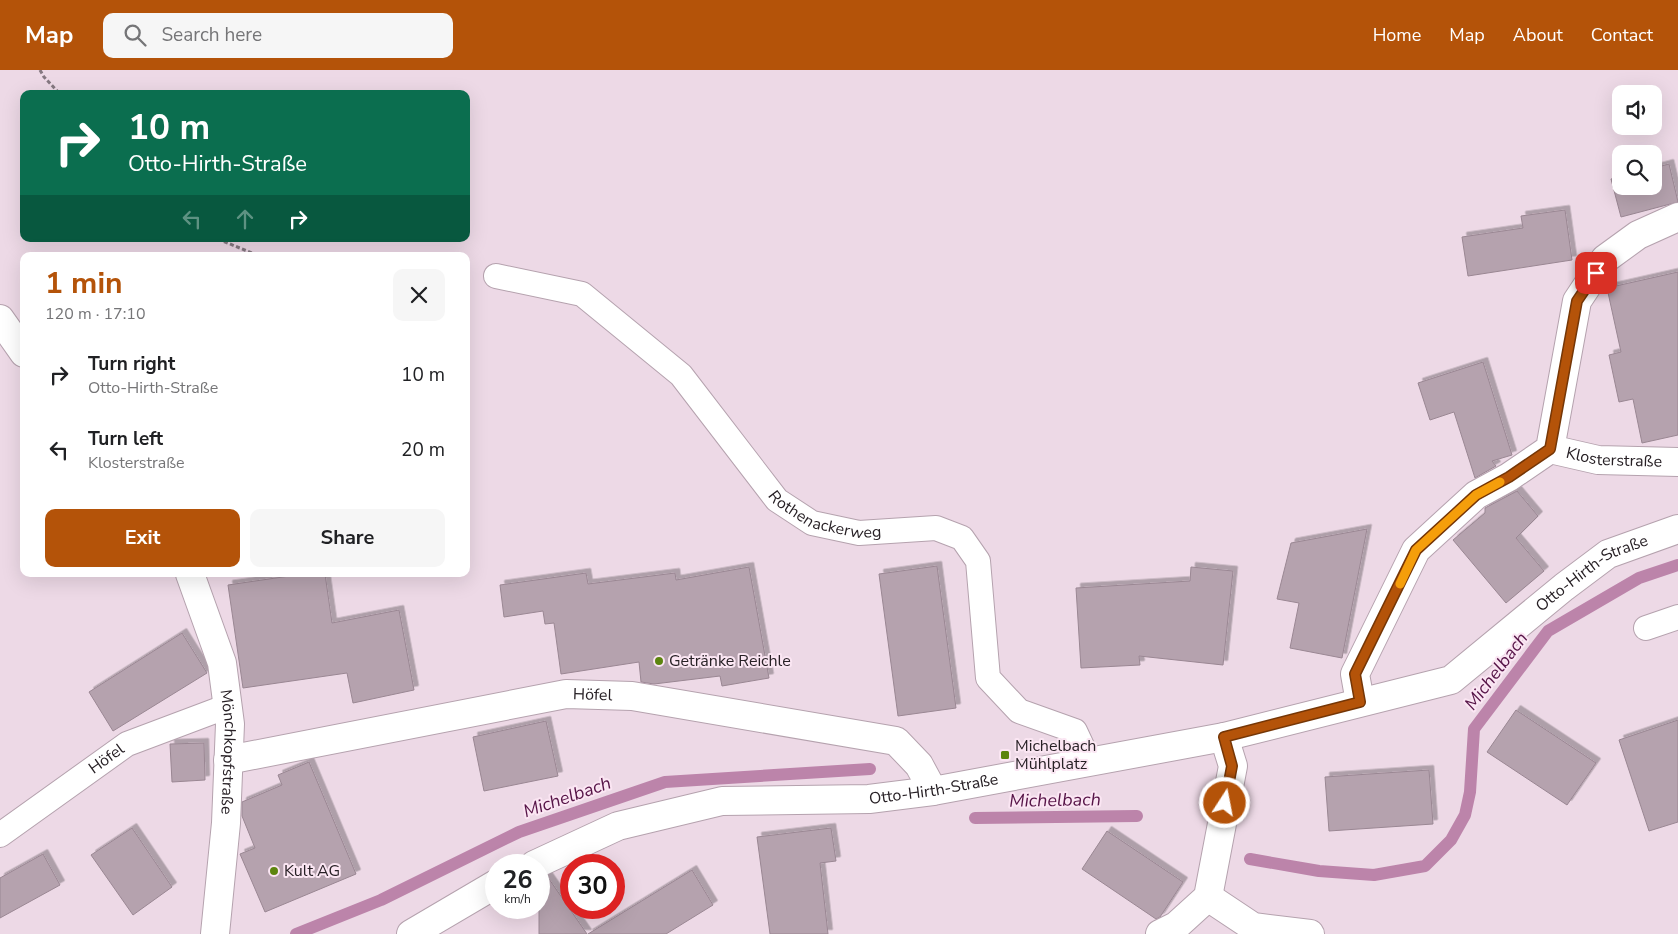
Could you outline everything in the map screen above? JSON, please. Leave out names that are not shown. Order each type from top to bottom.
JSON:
[{"type":"street","name":"Klosterstraße","points":[[1360,702],[1355,674],[1416,550],[1476,495],[1509,477],[1550,449],[1577,301],[1605,259],[1638,235],[1678,217]]},
{"type":"street","points":[[0,319],[20,347]]},
{"type":"street","name":"Klosterstraße","points":[[1550,449],[1598,460],[1678,462]]},
{"type":"street","name":"Otto-Hirth-Straße","points":[[550,858],[618,826],[722,801],[869,799],[933,792],[1224,737],[1451,680],[1564,587],[1608,554],[1678,529]]},
{"type":"street","name":"Mönchkopfstraße","points":[[191,577],[222,662],[230,724],[226,823],[215,934]]},
{"type":"street","name":"Höfel","points":[[228,760],[566,694],[632,696],[896,741],[919,765],[933,792]]},
{"type":"street","points":[[1160,934],[1176,926],[1208,897],[1232,766],[1224,737]]},
{"type":"street","points":[[412,934],[485,891]]},
{"type":"street","points":[[1208,897],[1253,927],[1310,934]]},
{"type":"lane","name":"Rothenackerweg","points":[[496,276],[582,294],[681,375],[777,500],[812,523],[859,532],[936,528],[962,538],[978,561],[988,678],[1019,711],[1075,731],[1089,761]]},
{"type":"lane","points":[[1646,628],[1678,617]]},
{"type":"lane","name":"Höfel","points":[[0,835],[127,744],[228,706]]},
{"type":"path","points":[[40,70],[56,90]]},
{"type":"path","points":[[225,242],[249,252]]},
{"type":"building","points":[[1669,164],[1678,202],[1621,217],[1615,195],[1662,195],[1662,166]]},
{"type":"building","points":[[1565,210],[1572,260],[1468,276],[1462,237],[1523,228],[1521,216]]},
{"type":"building","points":[[1678,272],[1678,435],[1642,443],[1633,399],[1619,402],[1609,355],[1621,352],[1607,288]]},
{"type":"building","points":[[1483,362],[1512,455],[1492,461],[1496,466],[1475,478],[1454,412],[1430,420],[1418,383]]},
{"type":"building","points":[[1517,491],[1538,516],[1516,538],[1544,571],[1506,603],[1453,540],[1485,513],[1485,508]]},
{"type":"building","points":[[1367,529],[1342,658],[1290,648],[1299,603],[1277,599],[1291,543]]},
{"type":"building","points":[[937,566],[956,708],[898,716],[879,574]]},
{"type":"building","points":[[749,567],[769,678],[722,686],[720,676],[654,684],[641,682],[639,662],[561,674],[554,623],[545,624],[543,611],[504,617],[500,585],[586,573],[588,584],[675,573],[676,580]]},
{"type":"building","points":[[1191,567],[1233,571],[1223,665],[1139,656],[1140,665],[1081,668],[1076,588],[1190,581]]},
{"type":"building","points":[[283,577],[325,577],[332,623],[399,610],[414,690],[353,703],[347,673],[243,688],[228,585]]},
{"type":"building","points":[[182,633],[207,673],[113,731],[89,692]]},
{"type":"building","points":[[1516,710],[1596,763],[1567,805],[1487,752]]},
{"type":"building","points":[[1678,720],[1678,822],[1649,831],[1619,740]]},
{"type":"building","points":[[546,721],[558,776],[484,791],[473,737]]},
{"type":"building","points":[[204,743],[205,780],[172,782],[170,744]]},
{"type":"building","points":[[309,762],[356,874],[265,912],[240,854],[255,848],[242,816],[242,802],[282,785],[278,775]]},
{"type":"building","points":[[1429,770],[1433,824],[1329,831],[1325,777]]},
{"type":"building","points":[[132,828],[172,887],[133,915],[91,855]]},
{"type":"building","points":[[831,828],[836,861],[820,863],[828,934],[770,934],[757,837]]},
{"type":"building","points":[[1107,831],[1183,882],[1160,917],[1156,919],[1082,869]]},
{"type":"building","points":[[43,854],[60,885],[0,918],[0,878]]},
{"type":"building","points":[[692,870],[713,905],[666,934],[588,934],[612,919],[625,919],[625,911]]},
{"type":"building","points":[[550,880],[560,895],[560,919],[577,919],[587,934],[539,934],[539,919],[550,919]]},
{"type":"waterway","name":"Michelbach","points":[[1250,859],[1319,871],[1374,875],[1425,866],[1451,840],[1465,815],[1470,792],[1474,729],[1548,631],[1639,578],[1678,565]]},
{"type":"waterway","name":"Michelbach","points":[[296,934],[381,900],[519,832],[665,782],[870,769]]},
{"type":"waterway","name":"Michelbach","points":[[975,818],[1137,816]]},
{"type":"slow traffic","points":[[1400,584],[1416,550],[1476,495],[1500,482]]},
{"type":"place","name":"Getränke Reichle","points":[[659,661]]},
{"type":"place","name":"Michelbach Mühlplatz","points":[[1005,755]]},
{"type":"place","name":"Kult AG","points":[[274,871]]},
{"type":"route","points":[[1225,803],[1232,766],[1224,737],[1360,702],[1355,674],[1416,550],[1476,495],[1509,477],[1550,449],[1577,301],[1596,273]]}]
